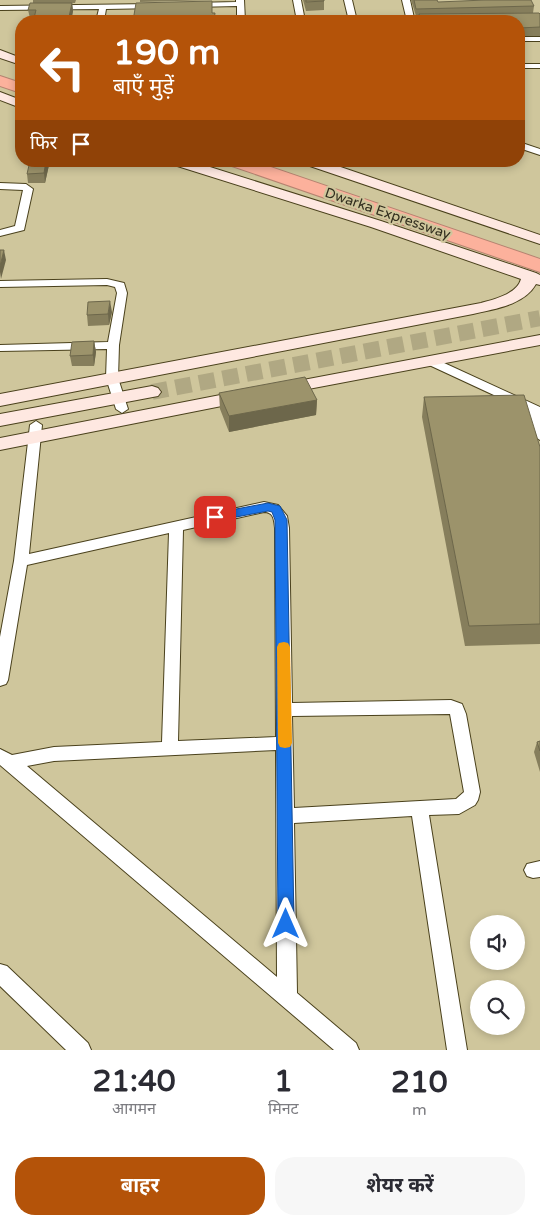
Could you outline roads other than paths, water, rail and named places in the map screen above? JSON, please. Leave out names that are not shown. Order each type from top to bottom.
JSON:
[{"type":"highway","points":[[0,66],[15,71]]},
{"type":"highway","points":[[0,81],[15,86]]},
{"type":"highway","name":"Dwarka Expressway","points":[[251,167],[537,274]]},
{"type":"highway","name":"Dwarka Expressway","points":[[305,167],[540,246]]},
{"type":"street","points":[[297,0],[300,15]]},
{"type":"street","points":[[348,0],[352,15]]},
{"type":"street","points":[[406,0],[410,15]]},
{"type":"street","points":[[181,5],[240,2],[241,15]]},
{"type":"street","points":[[0,8],[162,6]]},
{"type":"street","points":[[101,15],[103,7]]},
{"type":"street","points":[[525,39],[540,39]]},
{"type":"street","points":[[0,54],[15,60]]},
{"type":"street","points":[[525,66],[540,66]]},
{"type":"street","points":[[0,96],[15,102]]},
{"type":"street","points":[[525,147],[540,152]]},
{"type":"street","points":[[0,400],[478,308],[517,295],[527,287],[537,274],[195,167]]},
{"type":"street","points":[[327,167],[540,240]]},
{"type":"street","points":[[0,186],[22,186],[28,189],[22,226],[14,231],[0,232]]},
{"type":"street","points":[[0,284],[117,283],[122,288],[114,345],[112,378],[120,403]]},
{"type":"street","points":[[0,432],[36,431],[540,340]]},
{"type":"street","points":[[0,348],[114,345]]},
{"type":"street","points":[[431,361],[537,410],[538,433]]},
{"type":"street","points":[[0,420],[155,397]]},
{"type":"street","points":[[0,444],[120,403]]},
{"type":"street","points":[[0,680],[21,561],[36,431]]},
{"type":"street","points":[[21,561],[264,507],[272,507],[279,513],[282,528],[287,997]]},
{"type":"street","points":[[170,749],[176,526]]},
{"type":"street","points":[[284,710],[444,706],[456,709],[470,782],[470,798],[466,803],[459,806],[285,816]]},
{"type":"street","points":[[5,759],[54,754],[285,743]]},
{"type":"street","points":[[5,759],[349,1050]]},
{"type":"street","points":[[419,809],[458,1050]]},
{"type":"street","points":[[0,973],[81,1050]]},
{"type":"tunnel","points":[[152,392],[540,318]]}]
